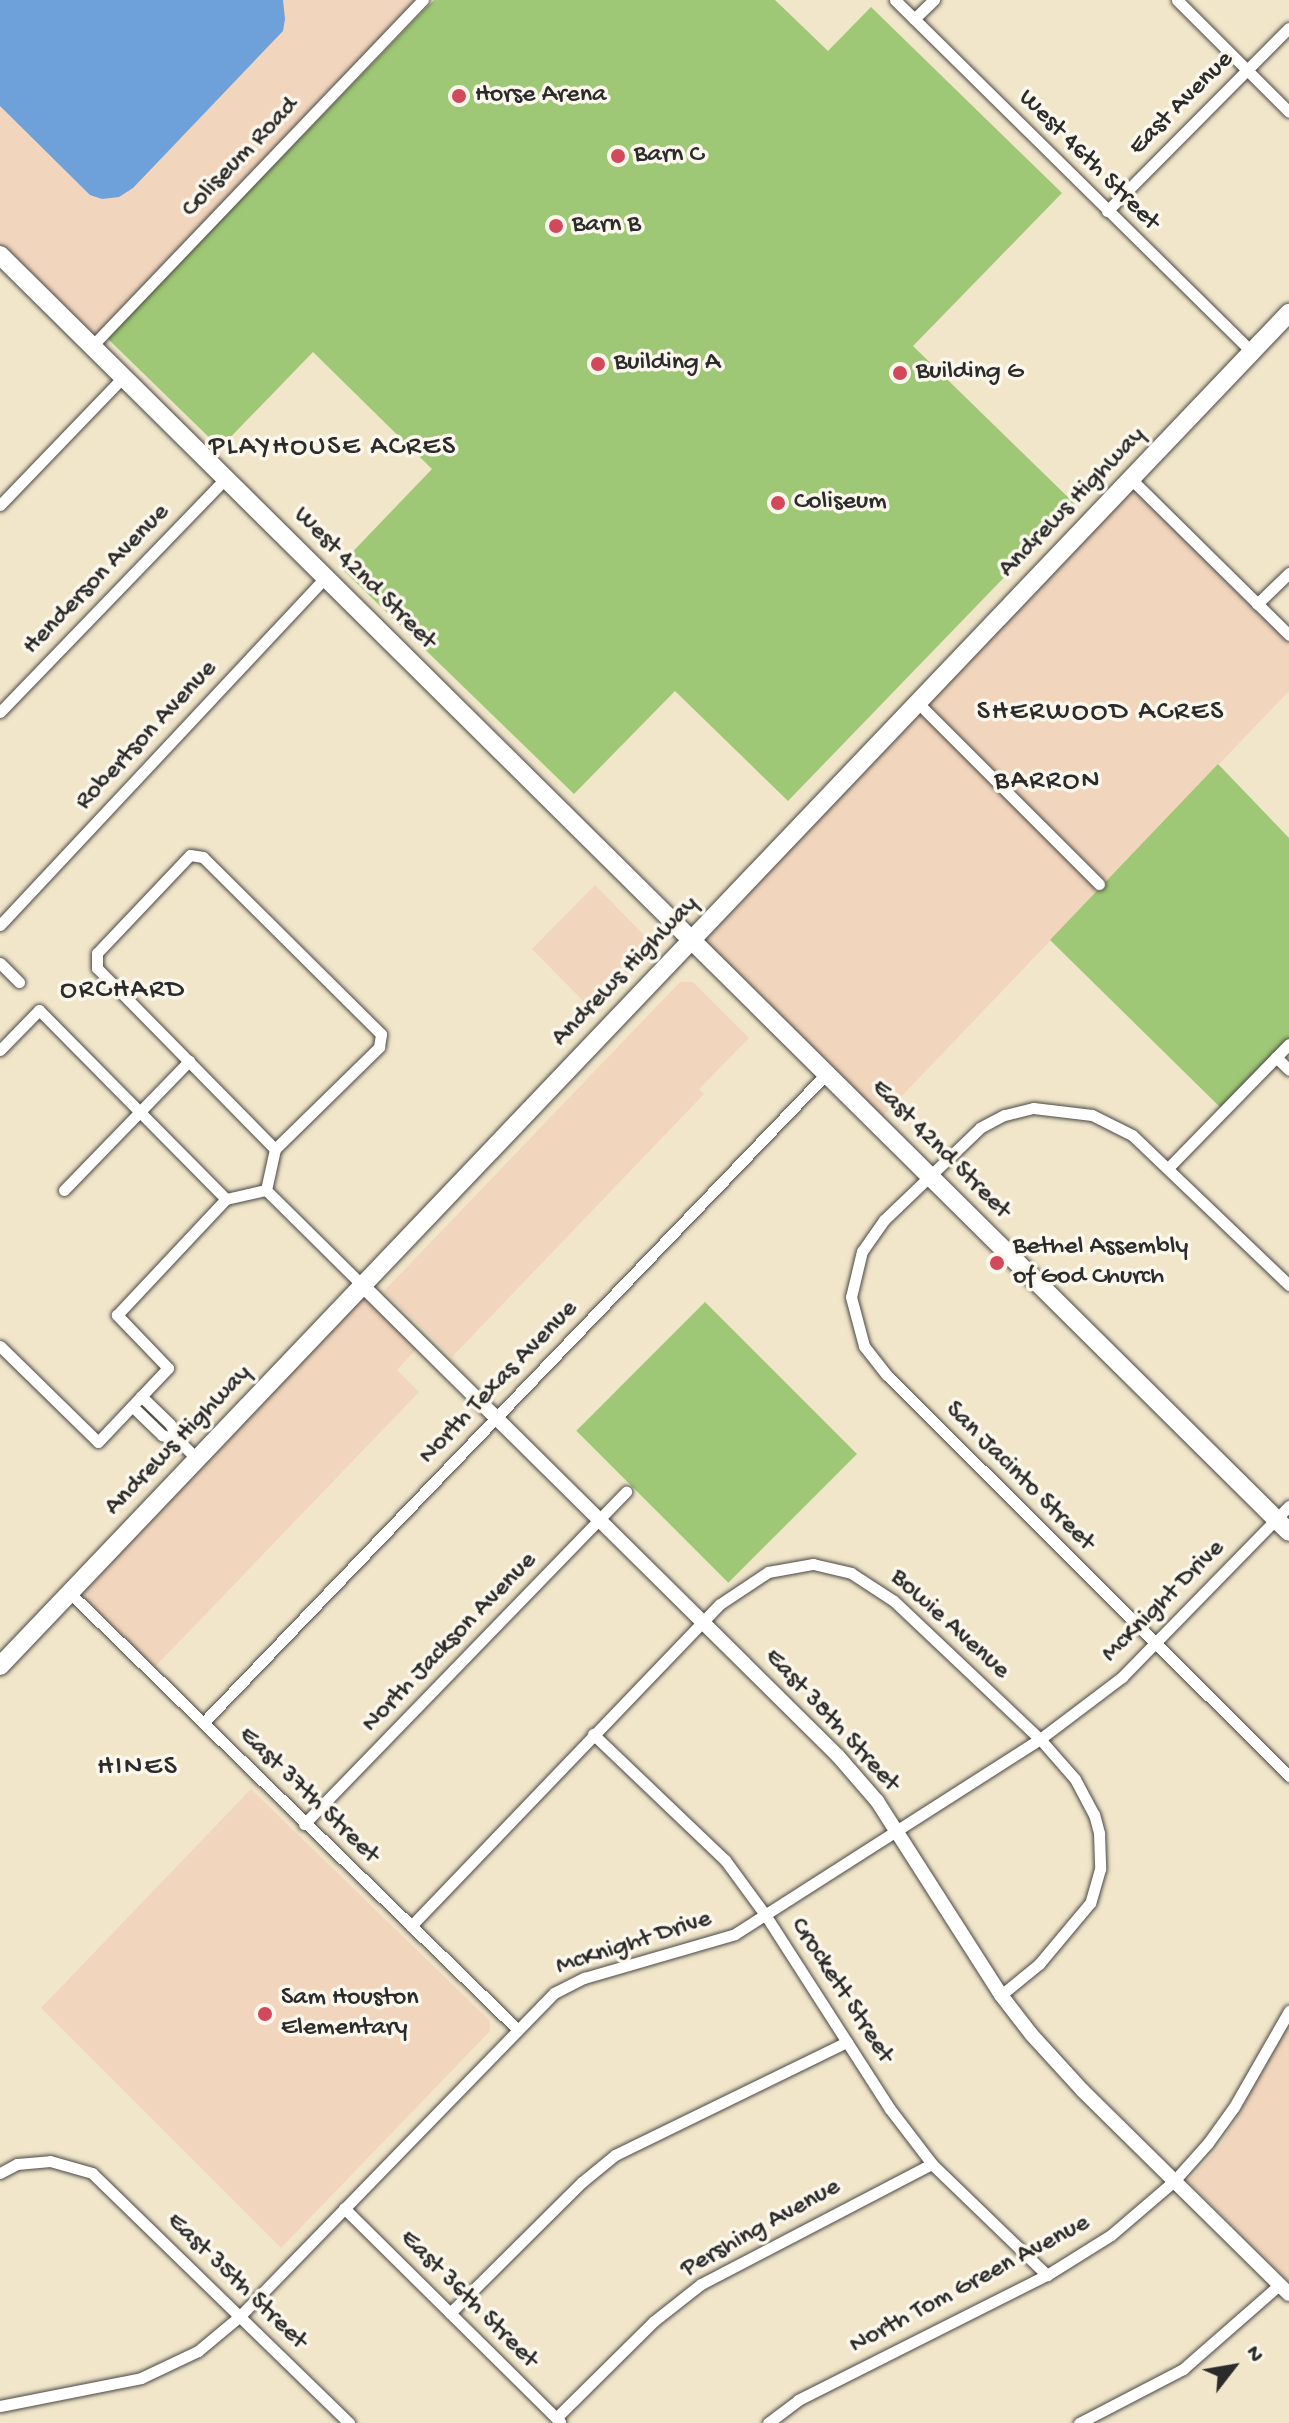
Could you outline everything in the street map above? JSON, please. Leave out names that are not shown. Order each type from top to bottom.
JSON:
[{"type":"main road","name":"West 42nd Street","points":[[0,255],[692,940]]},
{"type":"main road","name":"Andrews Highway","points":[[0,1666],[1289,313]]},
{"type":"main road","name":"East 42nd Street","points":[[692,940],[929,1175],[1285,1519]]},
{"type":"street","name":"Coliseum Road","points":[[92,346],[423,0]]},
{"type":"street","name":"West 46th Street","points":[[895,0],[1252,352]]},
{"type":"street","points":[[914,19],[934,0]]},
{"type":"street","points":[[1177,0],[1289,112]]},
{"type":"street","name":"East Avenue","points":[[1107,211],[1289,28]]},
{"type":"street","points":[[0,505],[123,377]]},
{"type":"street","name":"Henderson Avenue","points":[[0,712],[225,479]]},
{"type":"street","points":[[1131,479],[1289,635]]},
{"type":"street","points":[[1257,604],[1289,573]]},
{"type":"street","name":"Robertson Avenue","points":[[0,925],[325,578]]},
{"type":"street","points":[[918,703],[1099,884]]},
{"type":"street","points":[[266,1190],[275,1149],[379,1047],[381,1034],[203,857],[190,855],[97,953],[97,968],[275,1149]]},
{"type":"street","points":[[0,963],[19,982]]},
{"type":"street","points":[[0,1050],[39,1010],[226,1199]]},
{"type":"street","points":[[1169,1167],[1289,1044]]},
{"type":"street","points":[[1276,1057],[1289,1070]]},
{"type":"street","points":[[64,1190],[189,1061]]},
{"type":"street","name":"North Texas Avenue","points":[[203,1723],[826,1074]]},
{"type":"street","name":"San Jacinto Street","points":[[1289,1285],[1169,1167],[1110,1122],[1076,1111],[1033,1108],[1004,1115],[980,1128],[929,1175],[872,1235],[856,1266],[852,1312],[864,1346],[916,1404],[1289,1776]]},
{"type":"street","points":[[266,1190],[363,1286]]},
{"type":"street","points":[[0,1346],[98,1442],[168,1368],[117,1315],[226,1199],[266,1190]]},
{"type":"street","name":"East 38th Street","points":[[363,1286],[838,1756],[877,1801],[1001,1995],[1058,2065],[1284,2289]]},
{"type":"street","points":[[141,1396],[170,1424],[179,1441],[197,1459]]},
{"type":"street","points":[[132,1406],[162,1435],[179,1441]]},
{"type":"street","name":"North Jackson Avenue","points":[[304,1824],[626,1492]]},
{"type":"street","name":"McKnight Drive","points":[[0,2406],[156,2374],[198,2351],[240,2316],[541,2004],[568,1984],[735,1934],[1040,1739],[1122,1677],[1285,1519]]},
{"type":"street","name":"Bowie Avenue","points":[[411,1926],[734,1591],[768,1572],[813,1564],[851,1573],[894,1601],[1040,1739],[1075,1779],[1094,1814],[1099,1833],[1100,1869],[1096,1887],[1082,1916],[1039,1964],[1001,1995]]},
{"type":"street","name":"East 37th Street","points":[[70,1593],[516,2028]]},
{"type":"street","name":"Crockett Street","points":[[593,1734],[725,1860],[766,1916],[890,2109],[932,2164],[1047,2275]]},
{"type":"street","name":"North Tom Green Avenue","points":[[768,2423],[798,2400],[1047,2275],[1111,2235],[1174,2181],[1222,2125],[1289,2011]]},
{"type":"street","points":[[450,2313],[582,2182],[615,2155],[651,2134],[847,2042]]},
{"type":"street","name":"East 35th Street","points":[[0,2173],[17,2164],[50,2161],[92,2173],[349,2423]]},
{"type":"street","name":"Pershing Avenue","points":[[559,2421],[654,2321],[701,2284],[932,2164]]},
{"type":"street","name":"East 36th Street","points":[[344,2208],[559,2421]]},
{"type":"street","points":[[1079,2423],[1183,2369],[1284,2289]]},
{"type":"shaded area","points":[[0,0],[423,0],[92,346],[0,257]]},
{"type":"shaded area","points":[[1131,479],[1289,634],[1289,691],[876,1123],[692,940]]},
{"type":"shaded area","points":[[595,885],[651,942],[652,950],[594,1012],[532,949]]},
{"type":"shaded area","points":[[680,982],[693,982],[749,1038],[699,1089],[704,1094],[452,1357],[384,1291]]},
{"type":"shaded area","points":[[363,1286],[421,1344],[397,1370],[419,1392],[150,1672],[70,1593]]},
{"type":"shaded area","name":"Sam Houston Elementary","points":[[251,1789],[490,2021],[490,2031],[281,2248],[41,2008]]},
{"type":"shaded area","points":[[1289,2024],[1289,2282],[1188,2181],[1221,2145]]},
{"type":"green space","points":[[434,0],[775,0],[828,51],[871,7],[1062,193],[913,346],[1075,504],[788,801],[675,691],[574,794],[339,566],[432,469],[313,352],[220,448],[107,338]]},
{"type":"green space","points":[[1218,764],[1289,838],[1289,1044],[1224,1111],[1050,940]]},
{"type":"green space","points":[[705,1302],[857,1454],[728,1583],[576,1431]]},
{"type":"water","points":[[0,0],[283,0],[285,19],[283,31],[133,188],[119,197],[102,199],[90,195],[0,106]]},
{"type":"place","name":"Horse Arena","points":[[459,96]]},
{"type":"place","name":"Barn C","points":[[618,156]]},
{"type":"place","name":"Barn B","points":[[556,226]]},
{"type":"place","name":"Building A","points":[[598,364]]},
{"type":"place","name":"Building G","points":[[900,373]]},
{"type":"place","name":"Coliseum","points":[[778,503]]},
{"type":"place","name":"Bethel Assembly of God Church","points":[[997,1263]]},
{"type":"place","name":"Sam Houston Elementary","points":[[265,2014]]},
{"type":"district","name":"PLAYHOUSE ACRES","points":[[333,448]]},
{"type":"district","name":"SHERWOOD ACRES","points":[[1101,713]]},
{"type":"district","name":"BARRON","points":[[1048,782]]},
{"type":"district","name":"ORCHARD","points":[[123,991]]},
{"type":"district","name":"HINES","points":[[138,1768]]}]
